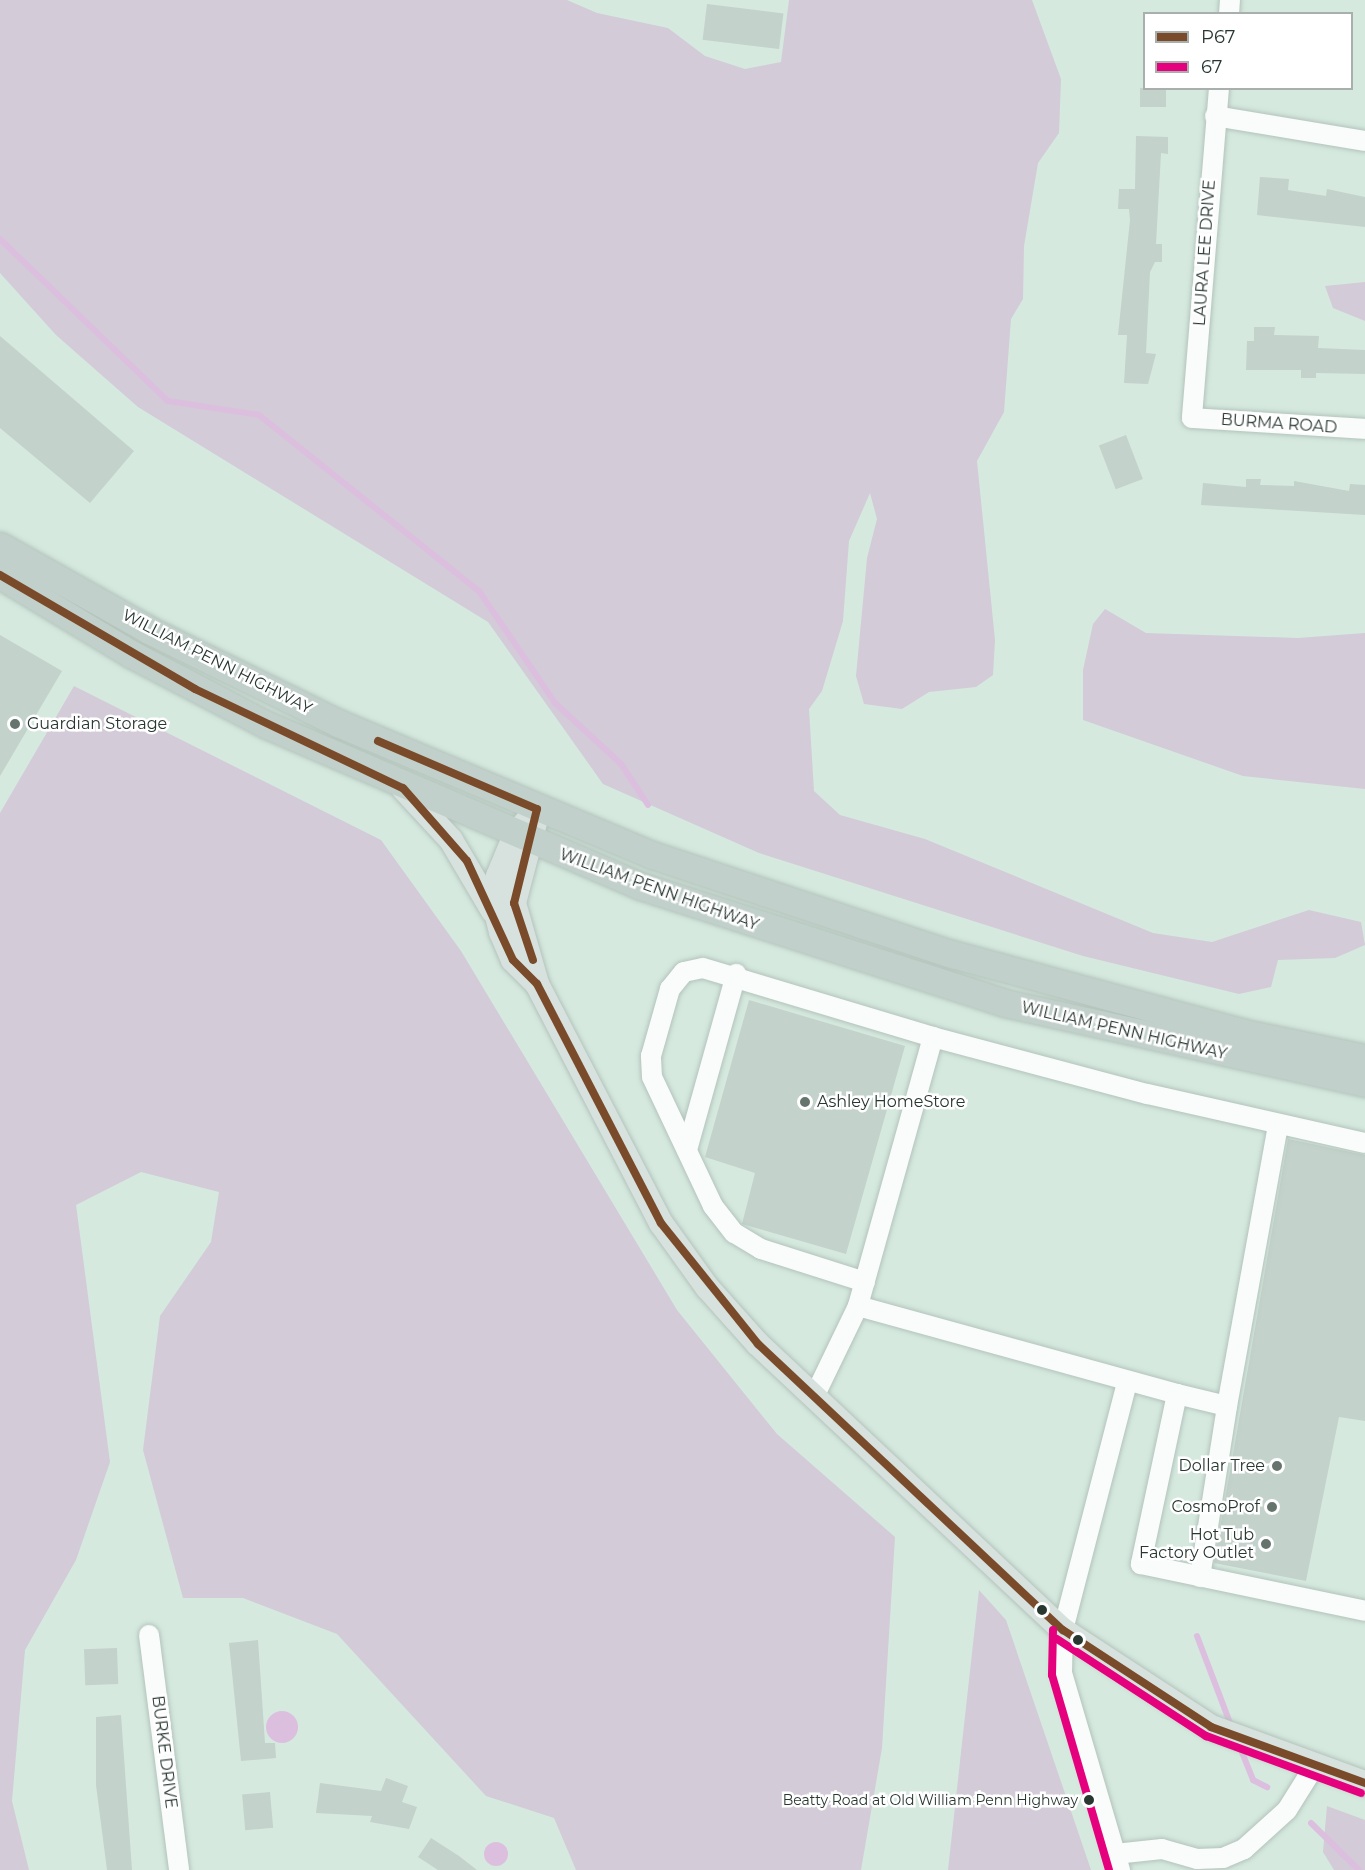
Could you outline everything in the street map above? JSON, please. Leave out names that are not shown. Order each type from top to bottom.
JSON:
[{"type":"highway","name":"WILLIAM PENN HIGHWAY","points":[[0,546],[244,678],[537,809],[738,886],[929,947],[1244,1033],[1365,1058]]},
{"type":"highway","name":"WILLIAM PENN HIGHWAY","points":[[2,580],[195,689],[403,788],[524,839],[738,921],[941,985],[1177,1044],[1365,1083]]},
{"type":"main road","points":[[403,788],[451,840],[496,919],[513,960],[537,984]]},
{"type":"main road","points":[[496,919],[495,890],[524,839],[537,809]]},
{"type":"main road","points":[[524,839],[514,903],[537,984],[685,1258],[731,1316],[814,1397],[1063,1630],[1211,1727],[1269,1752],[1365,1783]]},
{"type":"street","name":"LAURA LEE DRIVE","points":[[1192,418],[1219,90]]},
{"type":"street","points":[[1215,116],[1365,141]]},
{"type":"street","name":"BURMA ROAD","points":[[1192,418],[1365,429]]},
{"type":"street","points":[[865,1282],[761,1249],[734,1233],[713,1206],[652,1077],[654,1045],[670,989],[684,972],[703,968],[736,974],[933,1037],[1278,1125],[1365,1143]]},
{"type":"street","points":[[687,1150],[736,974]]},
{"type":"street","points":[[814,1397],[858,1306],[933,1037]]},
{"type":"street","points":[[1200,1577],[1227,1406],[1278,1125]]},
{"type":"street","points":[[858,1306],[1127,1382],[1227,1406]]},
{"type":"street","points":[[1127,1382],[1063,1630],[1062,1673],[1118,1862],[1162,1849],[1197,1859],[1223,1858],[1244,1849],[1287,1810],[1314,1767]]},
{"type":"street","points":[[1177,1394],[1141,1564],[1365,1611]]},
{"type":"street","name":"BURKE DRIVE","points":[[149,1635],[179,1870]]},
{"type":"shaded area","points":[[0,0],[567,0],[597,13],[668,28],[705,56],[745,69],[781,62],[789,0],[1032,0],[1061,79],[1059,133],[1038,163],[1024,246],[1023,299],[1011,319],[1004,412],[977,461],[995,640],[993,675],[976,687],[929,692],[902,709],[864,704],[856,676],[867,558],[877,519],[870,493],[849,541],[843,621],[822,691],[809,709],[814,791],[840,815],[925,839],[1153,933],[1212,942],[1309,910],[1361,922],[1365,945],[1335,958],[1278,960],[1271,987],[1239,994],[1083,956],[759,853],[603,784],[488,622],[138,407],[56,335],[0,273]]},
{"type":"shaded area","points":[[1365,282],[1365,321],[1333,308],[1325,286]]},
{"type":"shaded area","points":[[1105,609],[1146,633],[1298,638],[1365,633],[1365,789],[1243,776],[1083,720],[1083,670],[1093,624]]},
{"type":"shaded area","points":[[74,686],[381,840],[461,951],[677,1310],[777,1434],[895,1537],[882,1748],[861,1870],[576,1870],[554,1818],[486,1796],[337,1634],[243,1598],[183,1598],[143,1450],[160,1316],[211,1242],[219,1192],[141,1172],[76,1205],[110,1462],[76,1560],[25,1650],[12,1801],[29,1870],[0,1870],[0,813]]},
{"type":"shaded area","points":[[979,1590],[1006,1620],[1091,1870],[948,1870]]},
{"type":"shaded area","points":[[282,1711],[293,1716],[298,1727],[293,1738],[282,1743],[271,1738],[266,1727],[271,1716]]},
{"type":"shaded area","points":[[1327,1806],[1365,1820],[1365,1870],[1334,1870],[1323,1852]]},
{"type":"shaded area","points":[[496,1842],[504,1846],[508,1854],[504,1862],[496,1866],[488,1862],[484,1854],[488,1846]]},
{"type":"building","points":[[707,4],[783,13],[779,49],[703,40]]},
{"type":"building","points":[[1140,88],[1166,90],[1166,107],[1140,107]]},
{"type":"building","points":[[1136,136],[1168,137],[1168,154],[1161,153],[1156,244],[1162,244],[1162,262],[1155,262],[1150,272],[1146,353],[1156,354],[1148,384],[1124,383],[1127,335],[1118,335],[1130,220],[1129,209],[1118,209],[1119,189],[1135,189]]},
{"type":"building","points":[[1260,177],[1289,179],[1288,190],[1326,196],[1327,189],[1365,197],[1365,227],[1257,215]]},
{"type":"building","points":[[1254,327],[1275,327],[1274,335],[1319,336],[1318,348],[1365,350],[1365,374],[1316,373],[1316,378],[1301,378],[1301,370],[1246,370],[1247,341],[1254,341]]},
{"type":"building","points":[[0,336],[134,451],[90,503],[0,428]]},
{"type":"building","points":[[1126,435],[1143,479],[1116,489],[1099,445]]},
{"type":"building","points":[[1246,479],[1261,479],[1260,485],[1294,486],[1294,481],[1349,491],[1350,484],[1365,485],[1365,515],[1201,505],[1203,483],[1246,487]]},
{"type":"building","name":"Guardian Storage","points":[[0,635],[62,671],[0,776]]},
{"type":"building","name":"Ashley HomeStore","points":[[749,1000],[905,1046],[846,1254],[742,1224],[755,1173],[705,1157]]},
{"type":"building","points":[[1288,1139],[1365,1155],[1365,1421],[1339,1417],[1306,1581],[1214,1563]]},
{"type":"building","points":[[258,1640],[265,1743],[275,1743],[276,1758],[241,1761],[229,1643]]},
{"type":"building","points":[[117,1648],[118,1684],[85,1685],[84,1649]]},
{"type":"building","points":[[121,1715],[132,1870],[107,1870],[96,1785],[96,1717]]},
{"type":"building","points":[[386,1778],[408,1786],[402,1802],[417,1807],[409,1829],[370,1822],[372,1816],[316,1813],[320,1783],[381,1791]]},
{"type":"building","points":[[270,1792],[273,1828],[245,1830],[242,1794]]},
{"type":"building","points":[[431,1838],[477,1870],[438,1870],[418,1857]]},
{"type":"waterway","points":[[0,239],[168,401],[259,415],[479,591],[555,703],[621,764],[648,805]]},
{"type":"waterway","points":[[1197,1636],[1232,1728]]},
{"type":"waterway","points":[[1239,1745],[1253,1780],[1267,1787]]},
{"type":"waterway","points":[[1311,1823],[1359,1870]]},
{"type":"transit line","name":"P67","points":[[0,575],[195,689],[403,788],[467,861],[513,960],[537,984],[661,1223],[758,1344],[1063,1630],[1211,1727],[1365,1783]]},
{"type":"transit line","name":"P67","points":[[378,741],[537,809],[514,903],[533,960]]},
{"type":"transit line","name":"67","points":[[1053,1630],[1052,1675],[1109,1870]]},
{"type":"transit line","name":"67","points":[[1057,1639],[1206,1736],[1361,1793]]},
{"type":"place","name":"Guardian Storage","points":[[15,724]]},
{"type":"place","name":"Ashley HomeStore","points":[[805,1102]]},
{"type":"place","name":"Dollar Tree","points":[[1277,1466]]},
{"type":"place","name":"CosmoProf","points":[[1272,1507]]},
{"type":"place","name":"Hot Tub Factory Outlet","points":[[1266,1544]]},
{"type":"place","name":"Beatty Road at Old William Penn Highway","points":[[1089,1800]]}]
